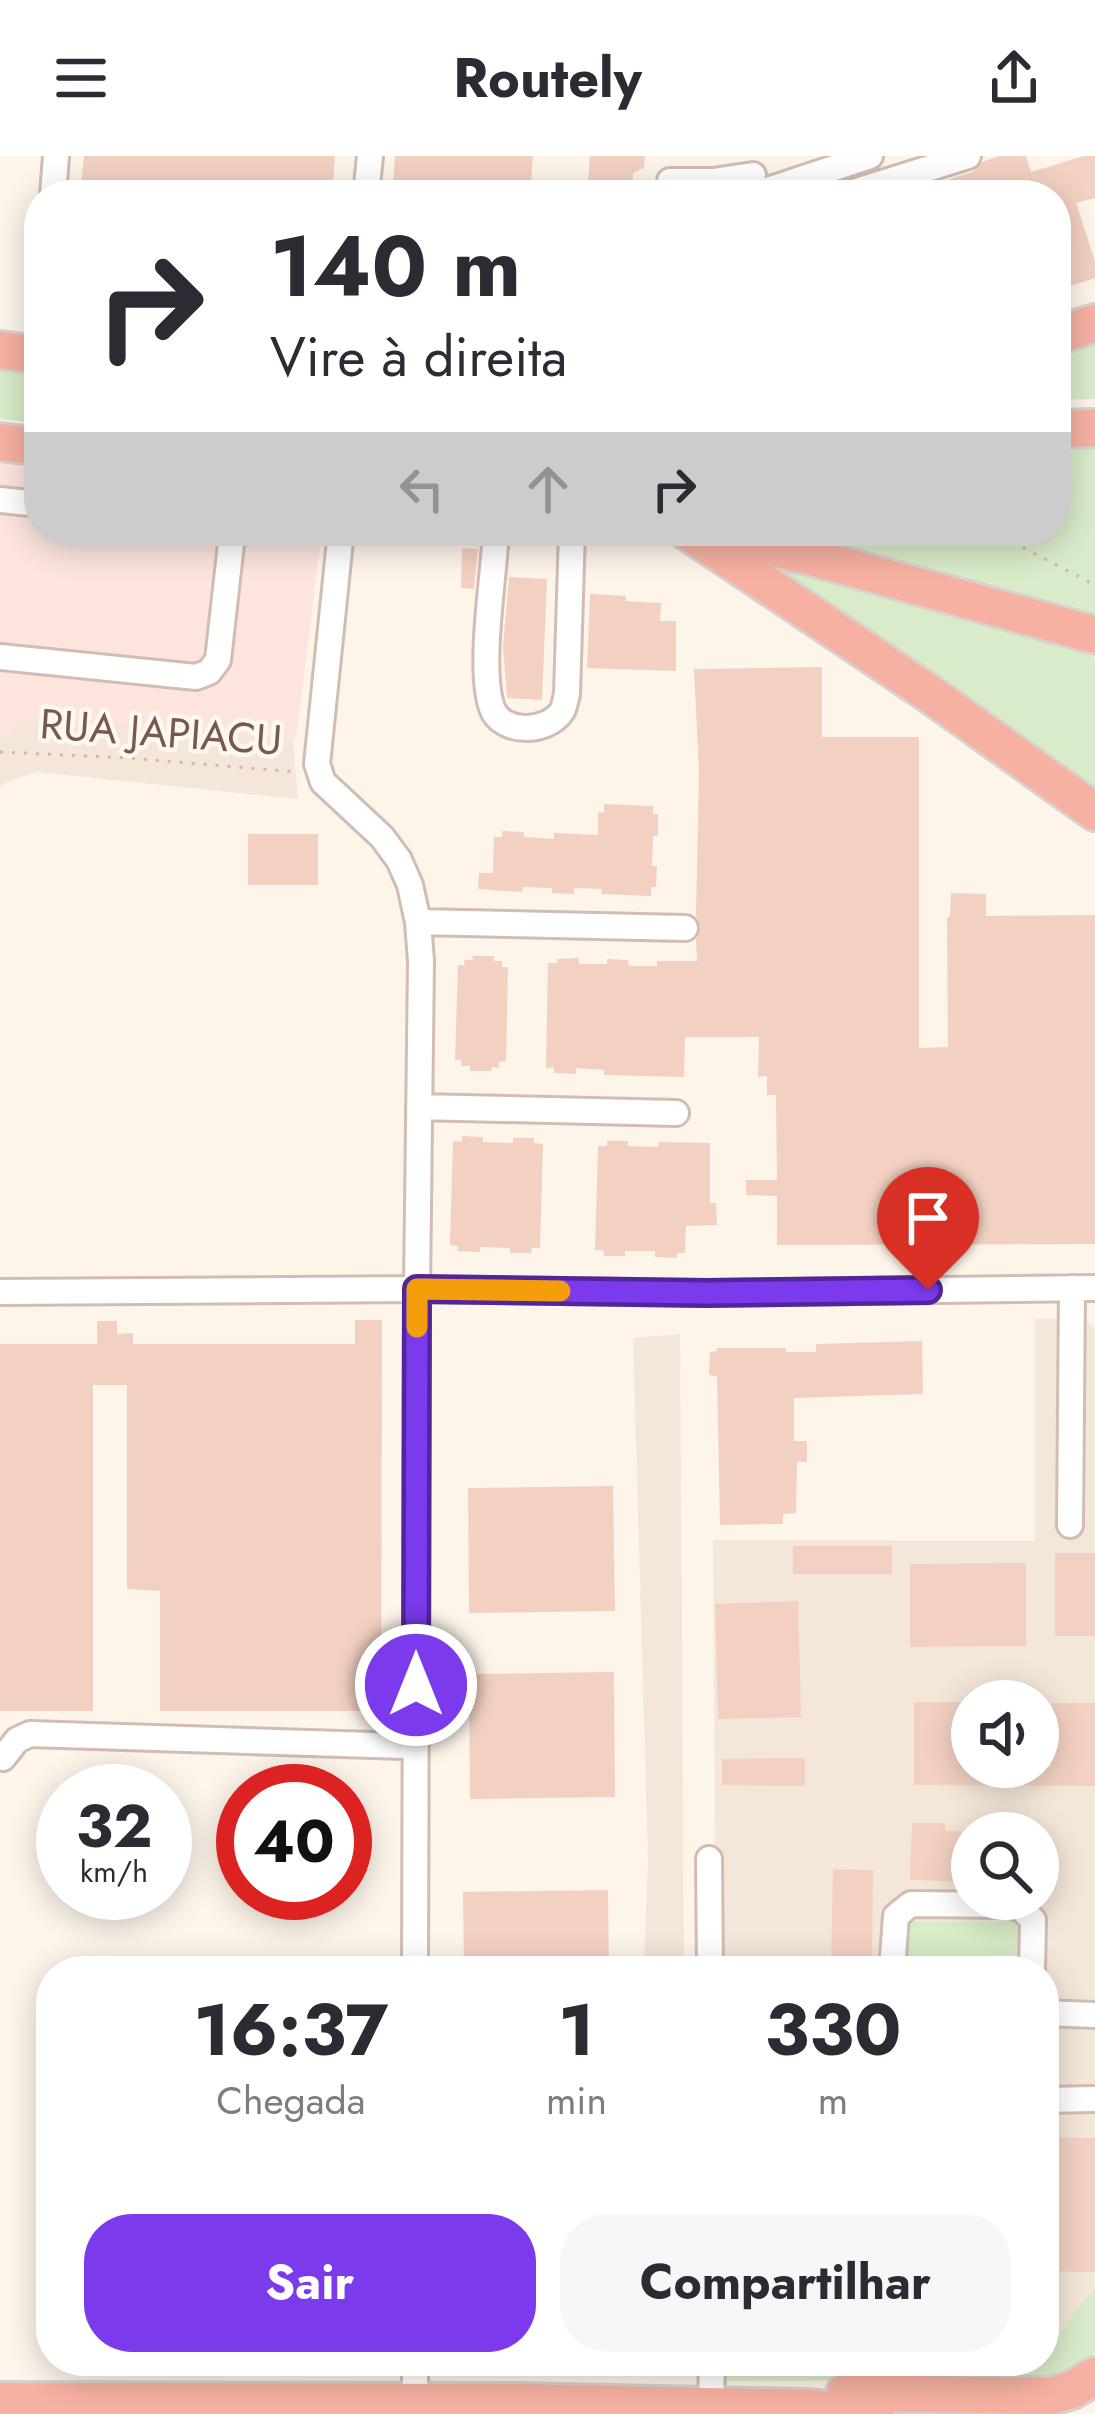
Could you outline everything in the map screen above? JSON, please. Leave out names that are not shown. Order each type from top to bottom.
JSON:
[{"type":"highway","points":[[712,546],[1095,812]]},
{"type":"highway","points":[[761,546],[1095,635]]},
{"type":"highway","points":[[805,2408],[841,2393],[1051,2396],[1095,2376]]},
{"type":"highway","points":[[0,2402],[711,2405],[875,2414]]},
{"type":"street","points":[[754,180],[870,156]]},
{"type":"street","points":[[892,180],[968,156]]},
{"type":"street","points":[[670,177],[702,180]]},
{"type":"street","points":[[0,657],[196,677],[208,672],[218,660],[235,546]]},
{"type":"street","points":[[339,546],[318,773],[399,860],[410,885],[421,961],[416,1956]]},
{"type":"street","points":[[495,546],[485,688],[494,716],[508,726],[534,727],[550,722],[563,710],[567,694],[572,546]]},
{"type":"street","points":[[779,546],[945,595]]},
{"type":"street","points":[[418,922],[685,928]]},
{"type":"street","points":[[419,1107],[676,1113]]},
{"type":"street","points":[[0,1292],[706,1293],[1084,1288],[1070,1525]]},
{"type":"street","points":[[3,1757],[16,1740],[30,1734],[416,1744]]},
{"type":"street","points":[[710,1859],[710,1956]]},
{"type":"street","points":[[893,1956],[896,1916],[911,1904],[931,1904],[1010,1905],[1022,1910],[1033,1920],[1032,1956]]},
{"type":"street","points":[[1059,2014],[1095,2015]]},
{"type":"street","points":[[1059,2100],[1095,2099]]},
{"type":"street","points":[[415,2376],[415,2402]]},
{"type":"street","points":[[711,2405],[712,2376]]},
{"type":"path","points":[[1021,546],[1095,584]]},
{"type":"path","name":"RUA JAPIACU","points":[[0,752],[318,773]]},
{"type":"shaded area","points":[[0,464],[24,467],[24,546],[320,546],[296,739],[35,716],[0,738]]},
{"type":"shaded area","points":[[0,710],[292,729],[298,799],[37,772],[0,787]]},
{"type":"shaded area","points":[[1084,1318],[1095,1329],[1095,2353],[1089,2359],[1059,2360],[1059,1956],[716,1956],[713,1540],[1035,1541],[1035,1319]]},
{"type":"shaded area","points":[[680,1334],[684,1956],[645,1956],[648,1857],[633,1338]]},
{"type":"green space","points":[[1095,345],[1095,399],[1071,400],[1071,352]]},
{"type":"green space","points":[[0,364],[24,366],[24,421],[0,419]]},
{"type":"green space","points":[[1071,443],[1095,443],[1095,618],[824,546],[1071,546]]},
{"type":"green space","points":[[767,559],[1095,657],[1095,793],[763,567]]},
{"type":"green space","points":[[906,1922],[1021,1922],[1021,1956],[906,1956]]},
{"type":"green space","points":[[1095,2287],[1095,2353],[1054,2380],[718,2381],[718,2376],[1059,2376],[1061,2330]]},
{"type":"building","points":[[84,156],[335,156],[333,180],[82,180]]},
{"type":"building","points":[[395,156],[533,156],[531,180],[393,180]]},
{"type":"building","points":[[590,156],[645,156],[644,168],[633,173],[633,180],[588,180]]},
{"type":"building","points":[[1026,156],[1031,172],[1095,156],[1095,198],[1076,203],[1095,261],[1095,278],[1071,286],[1071,180],[947,180],[973,172],[984,161]]},
{"type":"building","points":[[462,548],[478,549],[474,589],[461,588]]},
{"type":"building","points":[[509,577],[547,579],[542,700],[507,698],[503,647]]},
{"type":"building","points":[[590,594],[661,603],[660,621],[676,621],[676,671],[587,668]]},
{"type":"building","points":[[822,667],[822,737],[919,737],[919,1048],[948,1047],[951,893],[986,894],[986,916],[1095,915],[1095,1244],[777,1245],[777,1196],[746,1195],[746,1180],[777,1180],[776,1095],[767,1095],[767,1076],[758,1077],[759,1037],[685,1037],[684,1077],[604,1075],[604,1070],[576,1068],[576,1074],[554,1073],[554,1067],[546,1068],[548,963],[579,958],[579,964],[607,964],[607,959],[628,960],[629,966],[697,961],[701,927],[696,916],[699,771],[694,669]]},
{"type":"building","points":[[604,804],[653,806],[653,814],[658,814],[652,866],[657,866],[656,887],[651,887],[651,896],[601,894],[602,889],[574,888],[574,894],[552,893],[552,888],[478,889],[479,873],[493,873],[494,837],[502,837],[502,831],[554,839],[554,833],[598,835],[598,812],[604,813]]},
{"type":"building","points":[[248,834],[318,834],[318,885],[248,885]]},
{"type":"building","points":[[472,956],[494,956],[494,961],[508,967],[506,1061],[491,1071],[470,1071],[470,1066],[455,1060],[458,965],[473,960]]},
{"type":"building","points":[[462,1136],[513,1143],[513,1138],[534,1138],[534,1143],[543,1144],[540,1248],[510,1253],[510,1248],[480,1247],[480,1252],[458,1251],[458,1246],[450,1245],[453,1141],[462,1142]]},
{"type":"building","points":[[607,1141],[658,1147],[659,1142],[710,1143],[710,1203],[716,1203],[717,1225],[686,1226],[685,1253],[677,1253],[677,1258],[655,1257],[655,1251],[604,1256],[603,1250],[595,1250],[598,1146],[607,1146]]},
{"type":"building","points":[[355,1320],[382,1320],[381,1711],[160,1711],[160,1591],[127,1589],[127,1385],[93,1385],[93,1711],[0,1711],[0,1344],[97,1344],[97,1321],[117,1321],[117,1334],[133,1333],[133,1344],[355,1344]]},
{"type":"building","points":[[922,1341],[923,1394],[794,1398],[794,1441],[807,1441],[807,1462],[797,1462],[796,1513],[783,1514],[783,1524],[720,1525],[717,1376],[709,1375],[710,1352],[717,1348],[786,1348],[786,1352],[816,1352],[816,1344]]},
{"type":"building","points":[[613,1486],[615,1611],[469,1613],[468,1488]]},
{"type":"building","points":[[793,1546],[892,1546],[892,1574],[793,1574]]},
{"type":"building","points":[[1055,1553],[1095,1553],[1095,1636],[1055,1636]]},
{"type":"building","points":[[1026,1563],[1026,1646],[910,1647],[910,1564]]},
{"type":"building","points":[[798,1601],[801,1717],[718,1719],[715,1604]]},
{"type":"building","points":[[614,1672],[615,1797],[470,1799],[469,1674]]},
{"type":"building","points":[[914,1702],[951,1702],[951,1785],[914,1785]]},
{"type":"building","points":[[1059,1703],[1095,1703],[1095,1786],[1059,1786]]},
{"type":"building","points":[[805,1758],[805,1786],[722,1785],[722,1759]]},
{"type":"building","points":[[912,1823],[945,1823],[945,1831],[951,1831],[951,1881],[910,1880]]},
{"type":"building","points":[[833,1869],[873,1870],[872,1956],[831,1956]]},
{"type":"building","points":[[608,1890],[609,1956],[464,1956],[463,1892]]},
{"type":"building","points":[[1059,2137],[1095,2138],[1095,2272],[1059,2271]]},
{"type":"slow traffic","points":[[417,1327],[417,1289],[560,1291]]},
{"type":"route","points":[[416,1685],[417,1289],[928,1290]]}]
